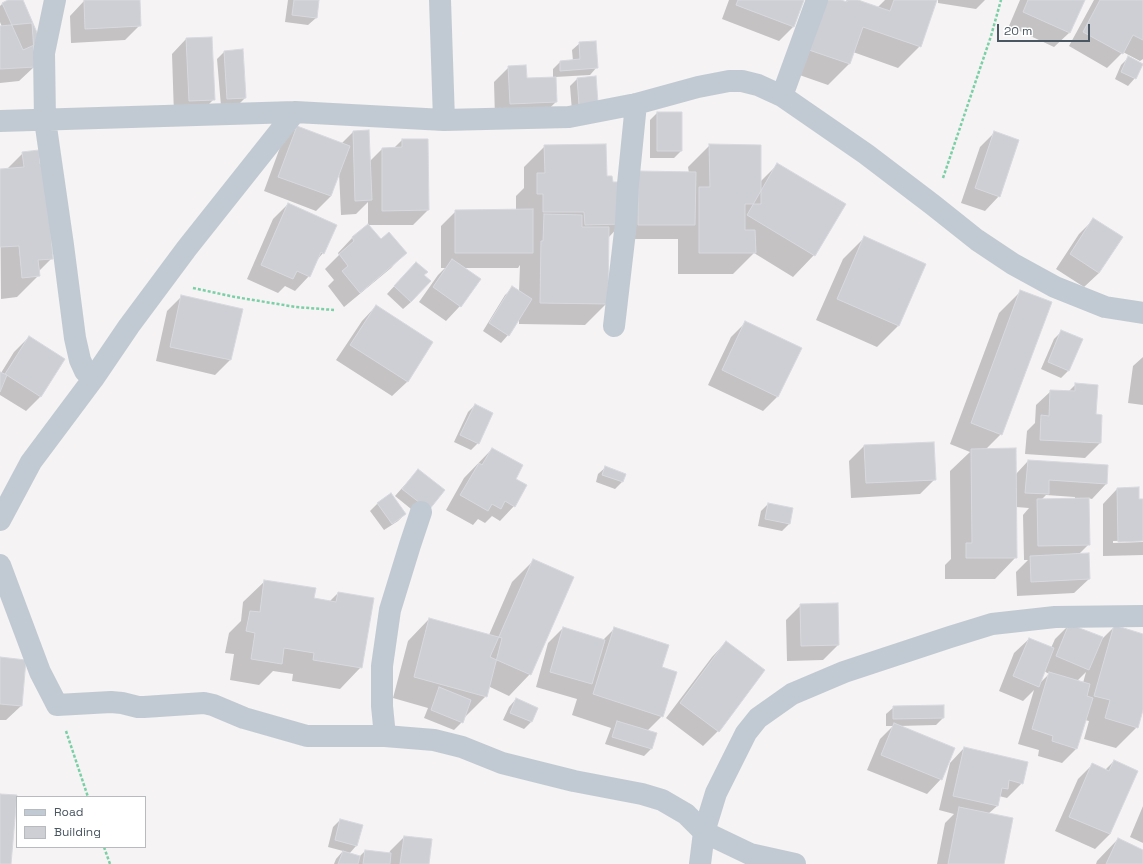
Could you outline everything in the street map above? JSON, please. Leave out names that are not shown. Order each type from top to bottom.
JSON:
[{"type":"street","points":[[55,0],[44,53],[45,120],[63,245],[74,338],[80,360],[86,371],[93,379]]},
{"type":"street","points":[[440,0],[444,120]]},
{"type":"street","points":[[782,96],[817,0]]},
{"type":"street","points":[[0,121],[295,112],[444,120],[569,117],[636,104],[698,87],[729,81],[742,81],[758,85],[782,96],[866,154],[977,240],[1013,264],[1055,287],[1105,307],[1143,312]]},
{"type":"street","points":[[614,326],[626,223],[628,184],[636,104]]},
{"type":"street","points":[[0,520],[31,462],[93,379],[129,326],[241,179],[295,112]]},
{"type":"street","points":[[385,736],[382,706],[382,666],[390,610],[421,512]]},
{"type":"street","points":[[0,565],[40,672],[57,705],[110,702],[144,707],[204,703],[213,705],[244,718],[307,736],[385,736],[434,740],[462,747],[502,763],[574,781],[642,794],[662,800],[686,814],[704,832],[750,854],[795,864]]},
{"type":"street","points":[[700,864],[704,832],[716,793],[746,733],[758,718],[792,694],[844,672],[950,636],[992,624],[1055,617],[1143,616]]},
{"type":"path","points":[[933,205],[991,36],[1001,0]]},
{"type":"path","points":[[163,281],[242,298],[296,307],[334,310]]},
{"type":"path","points":[[57,705],[88,796]]},
{"type":"path","points":[[104,848],[110,864]]},
{"type":"building","points":[[8,0],[23,0],[41,42],[23,50],[2,3]]},
{"type":"building","points":[[84,0],[140,0],[141,26],[85,29]]},
{"type":"building","points":[[294,0],[319,0],[317,18],[292,15]]},
{"type":"building","points":[[738,0],[804,0],[794,27],[736,5]]},
{"type":"building","points":[[826,0],[841,0],[847,2],[848,0],[858,0],[890,11],[894,0],[937,0],[921,47],[863,27],[850,64],[809,50]]},
{"type":"building","points":[[1028,0],[1085,0],[1070,33],[1023,12]]},
{"type":"building","points":[[1100,0],[1143,0],[1143,40],[1133,35],[1123,54],[1083,32]]},
{"type":"building","points":[[32,23],[35,67],[0,69],[0,26]]},
{"type":"building","points":[[212,37],[215,100],[189,101],[186,38]]},
{"type":"building","points":[[596,41],[598,68],[560,71],[560,61],[580,59],[579,42]]},
{"type":"building","points":[[243,49],[246,98],[227,99],[224,51]]},
{"type":"building","points":[[1128,56],[1143,64],[1136,79],[1121,72]]},
{"type":"building","points":[[526,65],[527,78],[556,77],[557,102],[510,104],[508,66]]},
{"type":"building","points":[[596,76],[598,103],[579,105],[577,78]]},
{"type":"building","points":[[657,112],[682,112],[682,151],[657,151]]},
{"type":"building","points":[[297,126],[350,146],[331,196],[278,177]]},
{"type":"building","points":[[369,130],[372,200],[355,201],[353,131]]},
{"type":"building","points":[[994,131],[1019,140],[1000,197],[975,188]]},
{"type":"building","points":[[402,139],[428,139],[429,210],[382,211],[382,148],[402,147]]},
{"type":"building","points":[[606,144],[607,176],[612,176],[613,182],[623,182],[623,224],[585,225],[584,212],[543,212],[543,194],[537,194],[537,173],[545,173],[544,145]]},
{"type":"building","points":[[709,144],[761,145],[761,204],[745,204],[745,230],[755,230],[756,253],[699,253],[699,187],[710,187]]},
{"type":"building","points":[[39,150],[40,164],[45,163],[53,259],[38,260],[40,276],[22,278],[19,246],[0,247],[0,169],[24,167],[22,152]]},
{"type":"building","points":[[777,163],[846,204],[815,256],[747,215]]},
{"type":"building","points":[[638,171],[696,172],[695,225],[638,225]]},
{"type":"building","points":[[288,203],[337,225],[324,254],[321,252],[310,277],[297,271],[293,279],[261,265]]},
{"type":"building","points":[[533,209],[533,253],[455,253],[455,210]]},
{"type":"building","points":[[544,214],[582,215],[582,227],[609,227],[608,304],[540,303],[541,241],[543,241]]},
{"type":"building","points":[[1093,218],[1123,237],[1099,273],[1070,254]]},
{"type":"building","points":[[368,224],[381,239],[389,232],[407,253],[360,293],[342,271],[348,266],[339,254],[354,241],[352,237]]},
{"type":"building","points":[[864,236],[926,264],[899,326],[837,299]]},
{"type":"building","points":[[452,259],[481,279],[461,307],[433,287]]},
{"type":"building","points":[[416,262],[428,272],[424,275],[431,281],[411,302],[394,286]]},
{"type":"building","points":[[512,286],[532,299],[509,336],[489,323]]},
{"type":"building","points":[[1020,290],[1052,302],[1002,435],[971,423]]},
{"type":"building","points":[[181,295],[243,309],[231,360],[170,347]]},
{"type":"building","points":[[376,305],[433,342],[408,382],[350,345]]},
{"type":"building","points":[[745,321],[802,348],[778,397],[722,370]]},
{"type":"building","points":[[1061,330],[1083,339],[1069,371],[1048,362]]},
{"type":"building","points":[[29,336],[65,359],[41,397],[5,374]]},
{"type":"building","points":[[0,372],[7,375],[0,392]]},
{"type":"building","points":[[1075,383],[1098,385],[1096,414],[1102,415],[1101,443],[1040,440],[1041,415],[1049,416],[1050,390],[1075,391]]},
{"type":"building","points":[[475,404],[493,413],[479,444],[460,435]]},
{"type":"building","points":[[934,442],[936,480],[866,483],[864,445]]},
{"type":"building","points":[[492,448],[523,465],[516,479],[527,485],[515,507],[505,501],[501,509],[492,504],[488,511],[460,495],[479,463],[482,465]]},
{"type":"building","points":[[1016,448],[1017,558],[966,558],[966,543],[972,543],[971,449]]},
{"type":"building","points":[[1028,460],[1108,465],[1107,484],[1049,480],[1049,494],[1025,493]]},
{"type":"building","points":[[605,466],[626,474],[623,482],[602,475]]},
{"type":"building","points":[[418,469],[445,490],[429,510],[402,489]]},
{"type":"building","points":[[1139,487],[1139,499],[1143,499],[1143,541],[1118,542],[1117,488]]},
{"type":"building","points":[[391,493],[406,514],[392,524],[377,503]]},
{"type":"building","points":[[1089,498],[1090,545],[1038,546],[1037,499]]},
{"type":"building","points":[[768,503],[793,508],[790,524],[765,519]]},
{"type":"building","points":[[1089,553],[1090,579],[1031,582],[1030,556]]},
{"type":"building","points":[[533,559],[574,577],[531,675],[490,657]]},
{"type":"building","points":[[264,580],[316,588],[314,598],[336,602],[338,592],[374,598],[362,668],[313,660],[314,653],[284,648],[282,664],[251,659],[255,633],[246,631],[250,611],[260,612]]},
{"type":"building","points":[[838,603],[839,645],[801,646],[800,604]]},
{"type":"building","points":[[429,618],[502,638],[487,697],[414,677]]},
{"type":"building","points":[[1069,624],[1103,637],[1089,670],[1056,656]]},
{"type":"building","points":[[1114,625],[1143,634],[1143,710],[1138,728],[1105,718],[1110,700],[1094,696]]},
{"type":"building","points":[[563,627],[605,640],[592,684],[550,672]]},
{"type":"building","points":[[614,627],[669,645],[662,667],[677,672],[663,717],[593,694]]},
{"type":"building","points":[[1029,638],[1054,648],[1039,687],[1013,676]]},
{"type":"building","points":[[726,641],[765,670],[719,732],[680,703]]},
{"type":"building","points":[[0,657],[26,660],[22,706],[0,704]]},
{"type":"building","points":[[1049,672],[1090,684],[1087,696],[1093,698],[1077,749],[1052,741],[1053,736],[1032,729]]},
{"type":"building","points":[[439,687],[471,700],[463,723],[431,710]]},
{"type":"building","points":[[516,698],[538,708],[532,722],[510,713]]},
{"type":"building","points":[[944,705],[944,718],[893,719],[893,706]]},
{"type":"building","points":[[617,721],[657,733],[652,749],[612,737]]},
{"type":"building","points":[[894,723],[955,748],[942,780],[881,755]]},
{"type":"building","points":[[964,747],[1028,762],[1023,784],[1009,780],[1008,789],[1002,788],[998,806],[953,796]]},
{"type":"building","points":[[1114,760],[1138,771],[1110,834],[1069,817],[1092,763],[1109,771]]},
{"type":"building","points":[[0,794],[17,795],[11,864],[0,864]]},
{"type":"building","points":[[959,807],[1013,818],[1004,864],[948,864]]},
{"type":"building","points":[[340,819],[363,825],[357,846],[335,840]]},
{"type":"building","points":[[404,836],[432,839],[429,864],[400,864]]},
{"type":"building","points":[[1118,838],[1143,850],[1143,864],[1106,864]]},
{"type":"building","points":[[365,850],[391,853],[390,864],[363,864]]},
{"type":"building","points":[[343,851],[360,856],[358,864],[338,864]]}]
